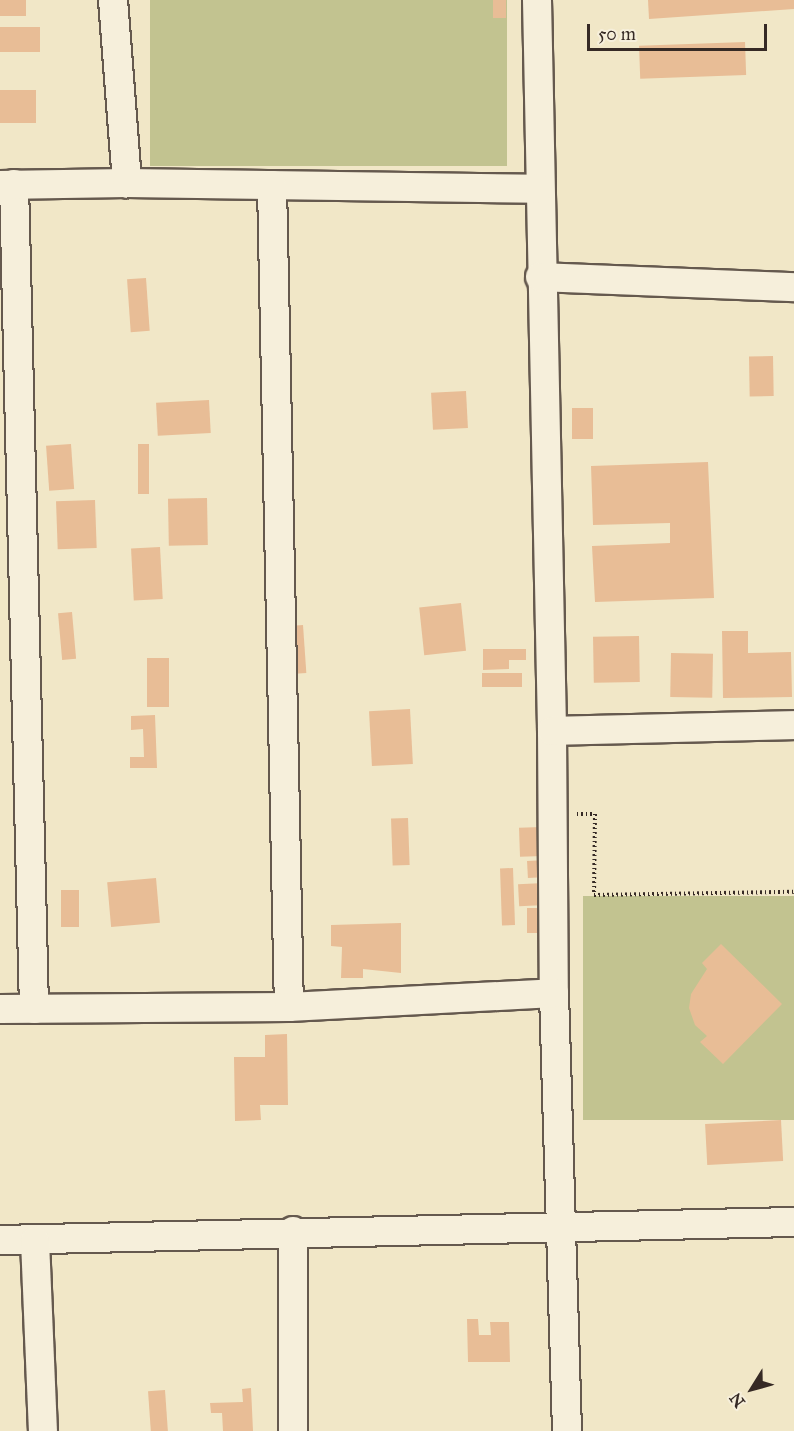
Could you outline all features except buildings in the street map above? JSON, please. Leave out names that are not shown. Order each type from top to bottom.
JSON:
[{"type":"street","points":[[113,0],[127,183]]},
{"type":"street","points":[[537,0],[538,189],[552,731],[554,993],[567,1431]]},
{"type":"street","points":[[34,1009],[7,185],[127,183],[538,189]]},
{"type":"street","points":[[272,185],[289,1007]]},
{"type":"street","points":[[540,277],[794,287]]},
{"type":"street","points":[[552,731],[794,725]]},
{"type":"street","points":[[0,1009],[289,1007],[554,993]]},
{"type":"street","points":[[0,1240],[293,1231],[561,1230],[794,1222]]},
{"type":"street","points":[[293,1231],[293,1431]]},
{"type":"street","points":[[35,1240],[43,1431]]},
{"type":"path","points":[[553,812],[595,814],[594,895],[794,892]]},
{"type":"green space","points":[[150,0],[507,0],[507,166],[150,166]]},
{"type":"green space","points":[[583,896],[794,896],[794,1120],[583,1120]]}]
